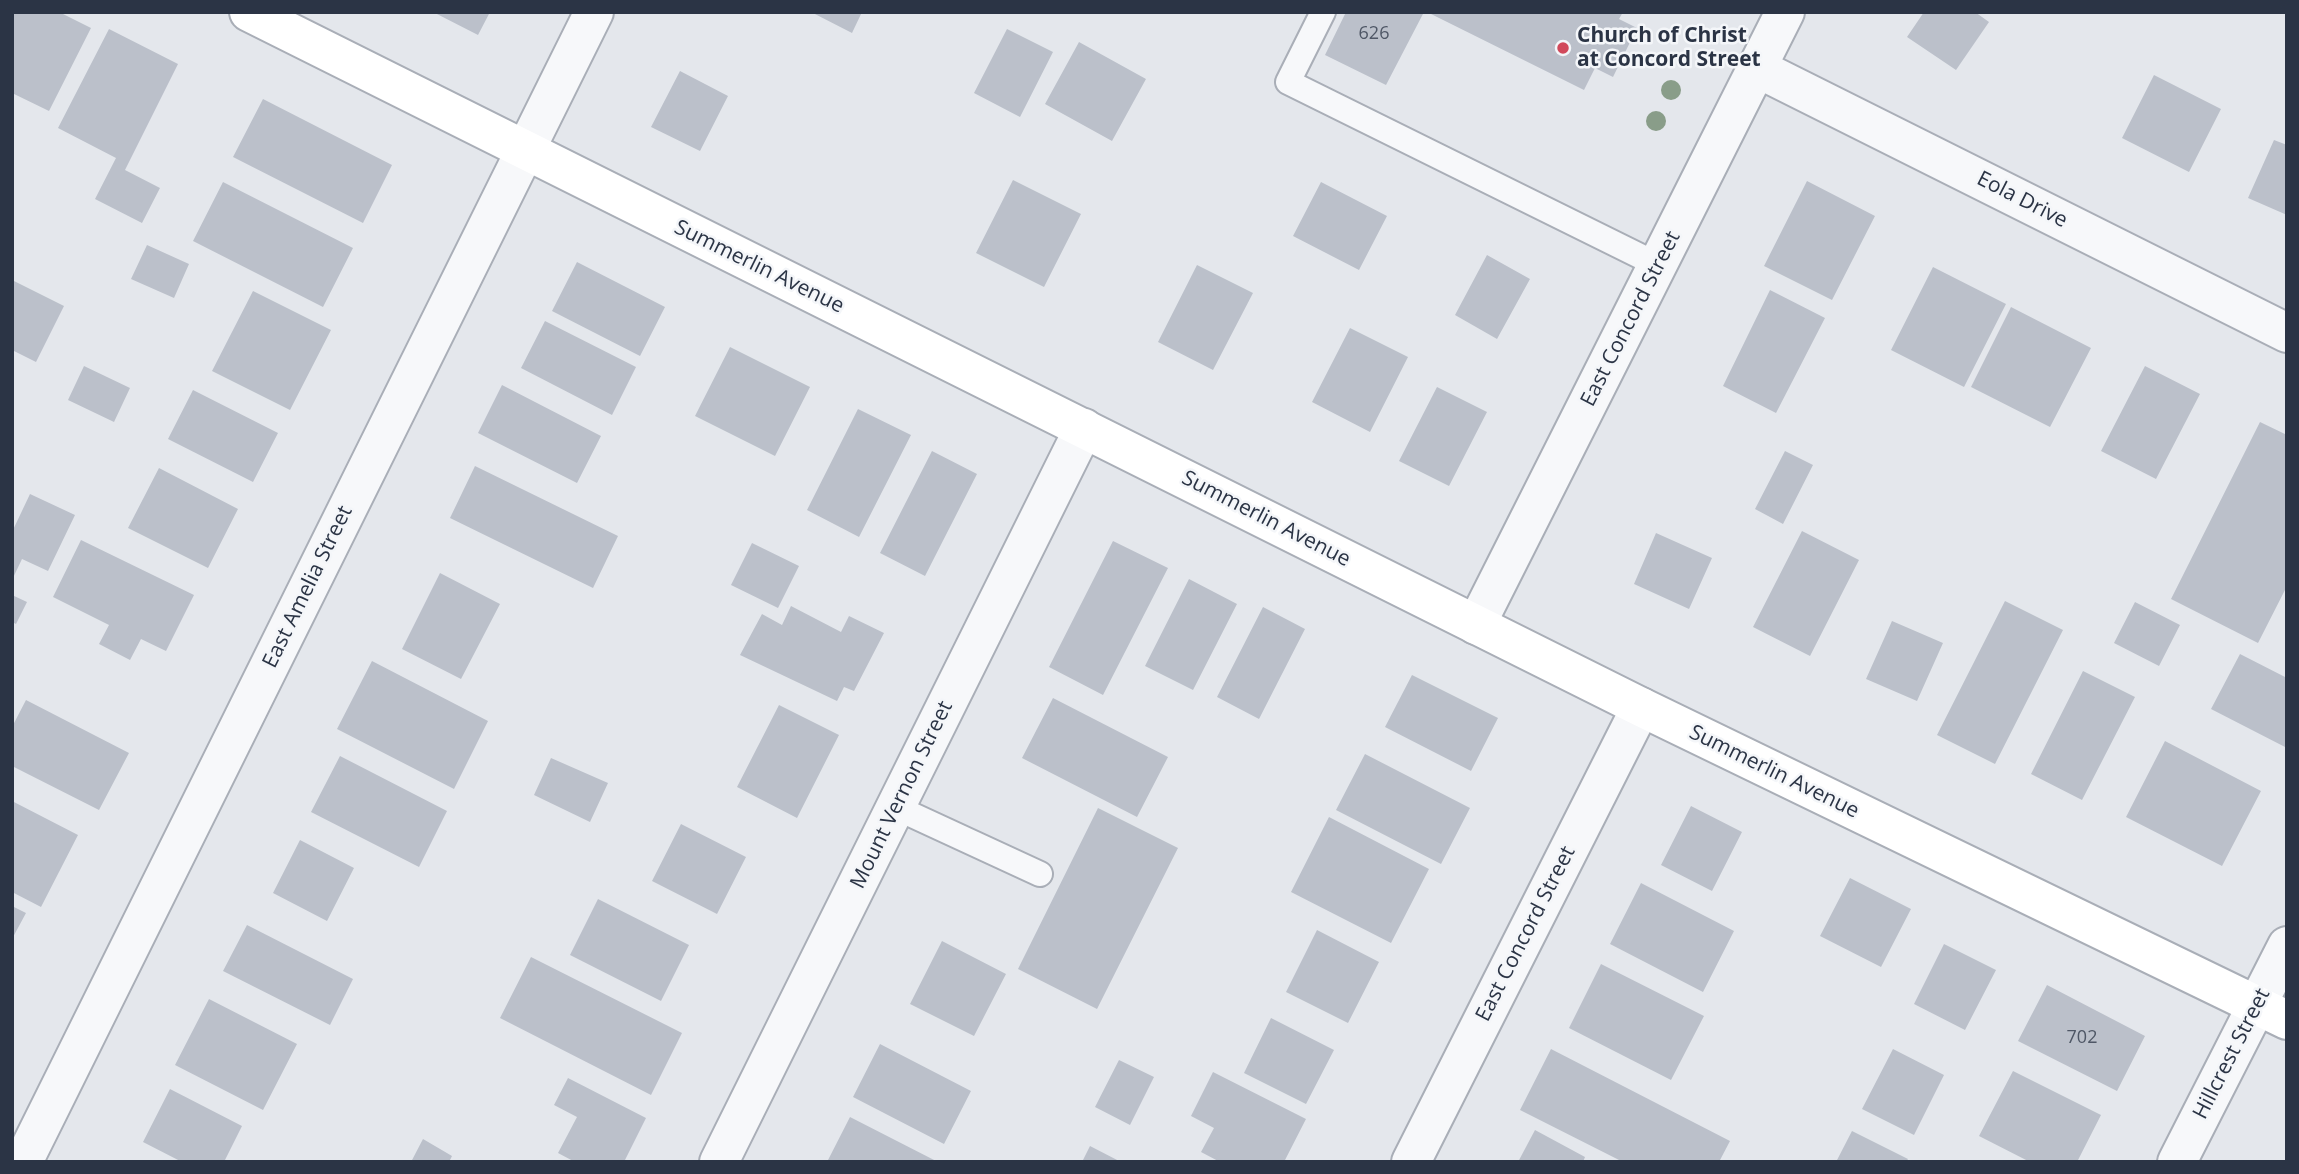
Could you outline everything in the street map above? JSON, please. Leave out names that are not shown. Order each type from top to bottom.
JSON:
[{"type":"street","name":"Summerlin Avenue","points":[[249,12],[1641,707],[2272,1013]]},
{"type":"street","name":"East Amelia Street","points":[[23,1162],[594,12]]},
{"type":"street","name":"East Concord Street","points":[[1476,625],[1785,12]]},
{"type":"street","name":"Eola Drive","points":[[1758,68],[2287,333]]},
{"type":"street","name":"Mount Vernon Street","points":[[719,1162],[1084,428]]},
{"type":"street","name":"East Concord Street","points":[[1410,1162],[1641,707]]},
{"type":"street","name":"Hillcrest Street","points":[[2177,1162],[2272,1013],[2287,946]]},
{"type":"lane","points":[[1323,12],[1288,82],[1658,265]]},
{"type":"lane","points":[[895,807],[1040,874]]},
{"type":"building","points":[[12,12],[59,12],[91,28],[49,111],[12,93]]},
{"type":"building","points":[[433,12],[490,12],[478,35]]},
{"type":"building","points":[[811,12],[862,12],[852,33]]},
{"type":"building","points":[[1346,12],[1424,12],[1386,85],[1325,55]]},
{"type":"building","name":"Church of Christ at Concord Street","points":[[1427,12],[1623,12],[1619,19],[1637,28],[1613,77],[1595,68],[1584,90]]},
{"type":"building","points":[[1924,12],[1975,12],[1989,22],[1956,70],[1907,37]]},
{"type":"building","points":[[109,29],[178,64],[125,170],[160,188],[142,223],[95,199],[116,158],[58,128]]},
{"type":"building","points":[[1007,29],[1053,52],[1020,117],[974,93]]},
{"type":"building","points":[[1079,42],[1146,79],[1112,141],[1045,104]]},
{"type":"building","points":[[680,71],[728,96],[700,151],[651,127]]},
{"type":"building","points":[[2154,75],[2221,109],[2189,172],[2122,138]]},
{"type":"building","points":[[263,99],[392,165],[363,223],[233,157]]},
{"type":"building","points":[[2274,140],[2287,145],[2287,215],[2248,198]]},
{"type":"building","points":[[1013,180],[1081,214],[1044,287],[976,253]]},
{"type":"building","points":[[1807,181],[1875,216],[1832,300],[1764,266]]},
{"type":"building","points":[[223,182],[353,248],[323,307],[193,241]]},
{"type":"building","points":[[1321,182],[1387,216],[1359,270],[1293,236]]},
{"type":"building","points":[[147,245],[189,264],[174,298],[131,279]]},
{"type":"building","points":[[1487,255],[1530,279],[1497,339],[1455,315]]},
{"type":"building","points":[[577,262],[665,307],[640,356],[552,311]]},
{"type":"building","points":[[1197,265],[1253,293],[1213,370],[1158,342]]},
{"type":"building","points":[[1933,267],[2006,304],[1964,387],[1891,350]]},
{"type":"building","points":[[12,280],[64,306],[36,362],[12,350]]},
{"type":"building","points":[[1770,290],[1825,318],[1776,413],[1723,386]]},
{"type":"building","points":[[253,291],[331,330],[290,410],[212,371]]},
{"type":"building","points":[[2011,307],[2091,348],[2050,427],[1971,387]]},
{"type":"building","points":[[545,321],[636,367],[612,415],[521,368]]},
{"type":"building","points":[[1350,328],[1408,357],[1370,432],[1312,402]]},
{"type":"building","points":[[730,347],[810,387],[775,456],[695,416]]},
{"type":"building","points":[[84,366],[130,388],[114,422],[68,400]]},
{"type":"building","points":[[2145,366],[2200,394],[2156,479],[2101,451]]},
{"type":"building","points":[[502,385],[601,436],[577,483],[478,433]]},
{"type":"building","points":[[1437,387],[1487,412],[1449,486],[1399,461]]},
{"type":"building","points":[[193,390],[278,433],[253,482],[168,439]]},
{"type":"building","points":[[858,409],[911,435],[859,537],[807,510]]},
{"type":"building","points":[[2260,422],[2287,435],[2287,586],[2258,643],[2171,599]]},
{"type":"building","points":[[932,451],[977,474],[925,576],[880,553]]},
{"type":"building","points":[[1785,451],[1813,465],[1783,524],[1755,509]]},
{"type":"building","points":[[475,466],[618,536],[593,588],[450,518]]},
{"type":"building","points":[[159,468],[238,509],[208,568],[128,528]]},
{"type":"building","points":[[30,494],[75,515],[48,571],[22,559],[12,580],[12,532]]},
{"type":"building","points":[[1802,531],[1859,560],[1810,656],[1753,627]]},
{"type":"building","points":[[1656,533],[1712,558],[1689,609],[1634,584]]},
{"type":"building","points":[[81,540],[194,595],[166,651],[141,639],[130,660],[99,644],[109,625],[53,597]]},
{"type":"building","points":[[1113,541],[1168,568],[1103,695],[1049,667]]},
{"type":"building","points":[[752,543],[799,566],[778,608],[731,585]]},
{"type":"building","points":[[440,573],[500,604],[461,679],[402,649]]},
{"type":"building","points":[[1189,579],[1237,604],[1193,690],[1145,666]]},
{"type":"building","points":[[12,595],[27,602],[16,624],[12,622]]},
{"type":"building","points":[[2005,601],[2063,630],[1995,764],[1937,735]]},
{"type":"building","points":[[2135,602],[2180,625],[2159,666],[2114,643]]},
{"type":"building","points":[[791,606],[841,632],[849,616],[884,633],[854,691],[844,687],[837,701],[740,655],[762,614],[782,625]]},
{"type":"building","points":[[1263,607],[1305,629],[1259,719],[1217,697]]},
{"type":"building","points":[[1892,621],[1943,643],[1917,701],[1866,679]]},
{"type":"building","points":[[2240,654],[2287,678],[2287,748],[2211,709]]},
{"type":"building","points":[[372,661],[488,721],[454,789],[337,729]]},
{"type":"building","points":[[2083,671],[2135,697],[2082,800],[2031,774]]},
{"type":"building","points":[[1412,675],[1498,718],[1471,771],[1385,727]]},
{"type":"building","points":[[1053,698],[1168,757],[1137,817],[1022,758]]},
{"type":"building","points":[[26,700],[129,753],[99,810],[12,766],[12,727]]},
{"type":"building","points":[[779,705],[839,735],[797,818],[737,787]]},
{"type":"building","points":[[2165,741],[2261,791],[2222,866],[2126,817]]},
{"type":"building","points":[[1365,754],[1470,808],[1441,864],[1336,810]]},
{"type":"building","points":[[340,756],[447,811],[419,867],[311,812]]},
{"type":"building","points":[[551,758],[608,783],[590,822],[534,795]]},
{"type":"building","points":[[12,801],[78,835],[41,907],[12,892]]},
{"type":"building","points":[[1691,806],[1742,832],[1712,891],[1661,865]]},
{"type":"building","points":[[1098,808],[1178,848],[1097,1009],[1018,969]]},
{"type":"building","points":[[1329,817],[1429,869],[1391,943],[1291,892]]},
{"type":"building","points":[[681,824],[746,857],[717,914],[652,881]]},
{"type":"building","points":[[300,840],[354,868],[327,921],[273,893]]},
{"type":"building","points":[[1850,878],[1911,909],[1881,967],[1820,936]]},
{"type":"building","points":[[1641,883],[1734,931],[1703,992],[1610,944]]},
{"type":"building","points":[[598,899],[689,945],[661,1001],[570,955]]},
{"type":"building","points":[[12,906],[26,913],[12,939]]},
{"type":"building","points":[[247,925],[353,979],[330,1025],[223,971]]},
{"type":"building","points":[[1317,930],[1379,962],[1348,1023],[1286,992]]},
{"type":"building","points":[[942,941],[1006,974],[974,1036],[910,1004]]},
{"type":"building","points":[[1944,944],[1996,970],[1965,1030],[1914,1004]]},
{"type":"building","points":[[531,957],[682,1033],[651,1095],[500,1018]]},
{"type":"building","points":[[1601,964],[1704,1016],[1671,1080],[1569,1028]]},
{"type":"building","points":[[2047,985],[2145,1036],[2117,1091],[2018,1041]]},
{"type":"building","points":[[209,999],[297,1044],[263,1110],[175,1065]]},
{"type":"building","points":[[1271,1018],[1334,1050],[1306,1104],[1244,1073]]},
{"type":"building","points":[[880,1044],[971,1091],[944,1144],[853,1097]]},
{"type":"building","points":[[1551,1049],[1730,1141],[1719,1162],[1623,1162],[1520,1110]]},
{"type":"building","points":[[1893,1049],[1944,1075],[1914,1135],[1862,1109]]},
{"type":"building","points":[[1119,1060],[1154,1077],[1130,1125],[1095,1107]]},
{"type":"building","points":[[2013,1071],[2101,1115],[2077,1162],[2030,1162],[1979,1136]]},
{"type":"building","points":[[1213,1072],[1306,1119],[1284,1162],[1220,1162],[1201,1152],[1214,1128],[1191,1116]]},
{"type":"building","points":[[568,1078],[646,1118],[624,1162],[575,1162],[558,1153],[577,1117],[554,1105]]},
{"type":"building","points":[[170,1089],[242,1126],[224,1162],[182,1162],[143,1142]]},
{"type":"building","points":[[850,1117],[938,1162],[827,1162]]},
{"type":"building","points":[[1535,1130],[1585,1157],[1583,1162],[1518,1162]]},
{"type":"building","points":[[1852,1131],[1908,1159],[1906,1162],[1836,1162]]},
{"type":"building","points":[[423,1139],[452,1156],[449,1162],[411,1162]]},
{"type":"building","points":[[1090,1146],[1121,1162],[1082,1162]]},
{"type":"place","name":"Church of Christ at Concord Street","points":[[1563,48]]}]
